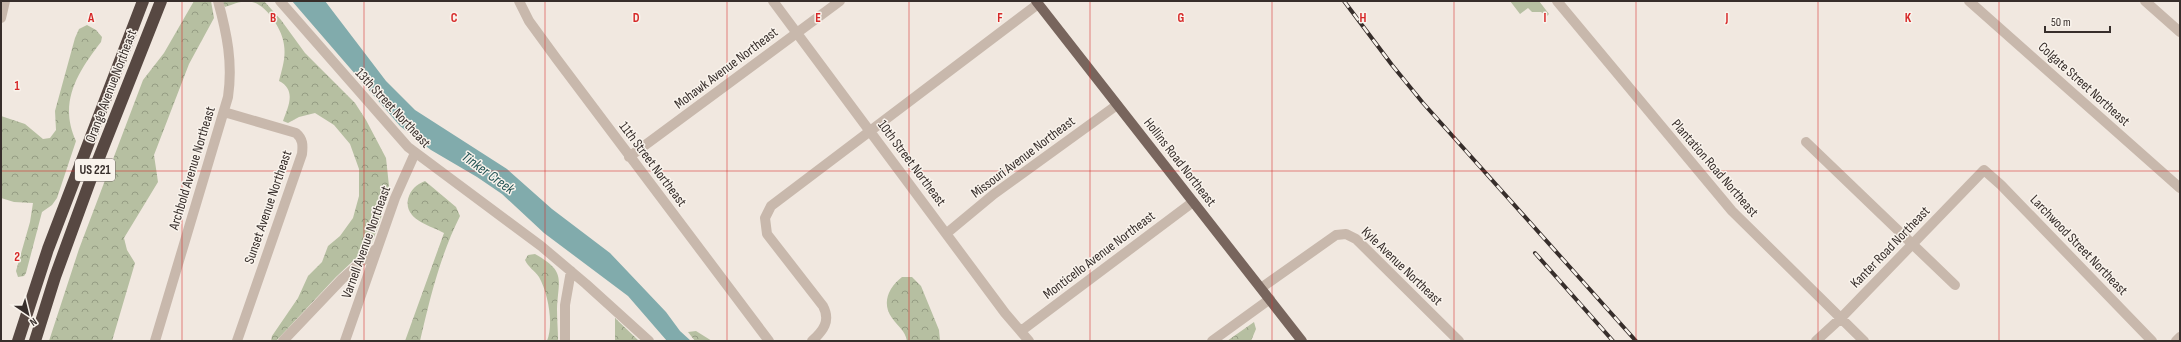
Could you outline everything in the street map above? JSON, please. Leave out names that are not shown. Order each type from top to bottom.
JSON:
[{"type":"highway","name":"Orange Avenue Northeast","points":[[18,341],[51,242],[143,1]]},
{"type":"highway","name":"Orange Avenue Northeast","points":[[35,341],[55,277],[93,173],[161,1]]},
{"type":"main road","name":"Hollins Road Northeast","points":[[1037,3],[1302,341]]},
{"type":"street","points":[[1,18],[5,1]]},
{"type":"street","name":"Archbold Avenue Northeast","points":[[155,341],[224,112],[230,83],[230,52],[218,1]]},
{"type":"street","name":"13th Street Northeast","points":[[280,1],[388,127],[415,153],[519,230],[571,271],[649,341]]},
{"type":"street","name":"11th Street Northeast","points":[[519,1],[529,21],[629,157],[769,341]]},
{"type":"street","name":"10th Street Northeast","points":[[773,1],[946,233],[1029,341]]},
{"type":"street","name":"Mohawk Avenue Northeast","points":[[629,157],[840,1]]},
{"type":"street","name":"Plantation Road Northeast","points":[[1557,1],[1728,207],[1864,341]]},
{"type":"street","name":"Colgate Street Northeast","points":[[1969,1],[2180,188]]},
{"type":"street","points":[[2145,1],[2180,32]]},
{"type":"street","points":[[812,341],[821,333],[826,322],[824,308],[768,234],[765,218],[770,206],[778,198],[871,131],[1037,3]]},
{"type":"street","name":"Missouri Avenue Northeast","points":[[946,233],[994,194],[1117,106]]},
{"type":"street","name":"Sunset Avenue Northeast","points":[[224,112],[296,133],[302,139],[303,145],[302,154],[237,341]]},
{"type":"street","points":[[1806,142],[1955,284]]},
{"type":"street","name":"Varnell Avenue Northeast","points":[[345,341],[395,198],[415,153]]},
{"type":"street","name":"Kanter Road Northeast","points":[[1816,341],[1841,318],[1984,170]]},
{"type":"street","name":"Larchwood Street Northeast","points":[[1984,170],[2001,185],[2152,341]]},
{"type":"street","name":"Monticello Avenue Northeast","points":[[1021,331],[1193,202]]},
{"type":"street","name":"Kyle Avenue Northeast","points":[[1261,288],[1336,235],[1346,234],[1356,239],[1459,341]]},
{"type":"street","points":[[283,341],[342,279],[378,247]]},
{"type":"street","points":[[565,341],[565,305],[571,271]]},
{"type":"street","points":[[1212,341],[1270,299]]},
{"type":"street","points":[[2176,341],[2180,337]]},
{"type":"green space","points":[[194,1],[211,1],[214,18],[189,64],[154,155],[158,182],[124,238],[127,250],[135,263],[112,341],[49,341],[79,249],[143,80],[164,53]]},
{"type":"green space","points":[[221,1],[264,1],[281,20],[305,53],[355,103],[366,120],[386,158],[389,186],[381,218],[372,243],[336,277],[276,341],[271,341],[272,336],[298,298],[308,276],[322,262],[328,246],[340,236],[353,218],[359,196],[359,169],[350,144],[334,125],[315,113],[299,117],[288,123],[283,121],[290,99],[288,89],[279,81],[284,59],[284,45],[281,33],[273,19],[258,4],[252,2],[241,2],[225,7]]},
{"type":"green space","points":[[1510,1],[1539,1],[1549,14],[1547,16],[1541,12],[1532,12],[1528,8],[1520,14]]},
{"type":"green space","points":[[87,25],[96,30],[102,37],[101,42],[78,76],[70,100],[69,113],[71,127],[76,141],[57,198],[52,205],[42,212],[26,273],[24,276],[18,277],[16,271],[30,222],[33,203],[14,202],[1,198],[1,116],[25,124],[43,139],[50,138],[56,130],[55,111],[75,38],[79,29]]},
{"type":"green space","points":[[425,181],[456,207],[460,216],[441,262],[420,341],[405,341],[444,233],[419,221],[410,212],[408,199],[412,190]]},
{"type":"green space","points":[[535,254],[552,266],[558,277],[558,341],[547,341],[550,317],[545,291],[539,277],[525,260],[528,255]]},
{"type":"green space","points":[[902,277],[912,277],[921,286],[939,330],[940,341],[907,341],[903,331],[892,318],[887,307],[888,296],[890,290]]},
{"type":"green space","points":[[615,318],[639,341],[615,341]]},
{"type":"green space","points":[[1254,322],[1256,329],[1251,341],[1227,341]]},
{"type":"green space","points":[[696,331],[712,341],[695,341],[688,332]]},
{"type":"water","name":"Tinker Creek","points":[[292,1],[325,1],[386,81],[415,110],[507,169],[552,209],[610,253],[666,312],[680,331],[691,341],[667,341],[628,296],[544,233],[502,194],[477,177],[431,150],[400,126]]},
{"type":"railway","points":[[1344,1],[1392,65],[1423,103],[1636,341]]},
{"type":"railway","points":[[1535,253],[1613,341]]}]
